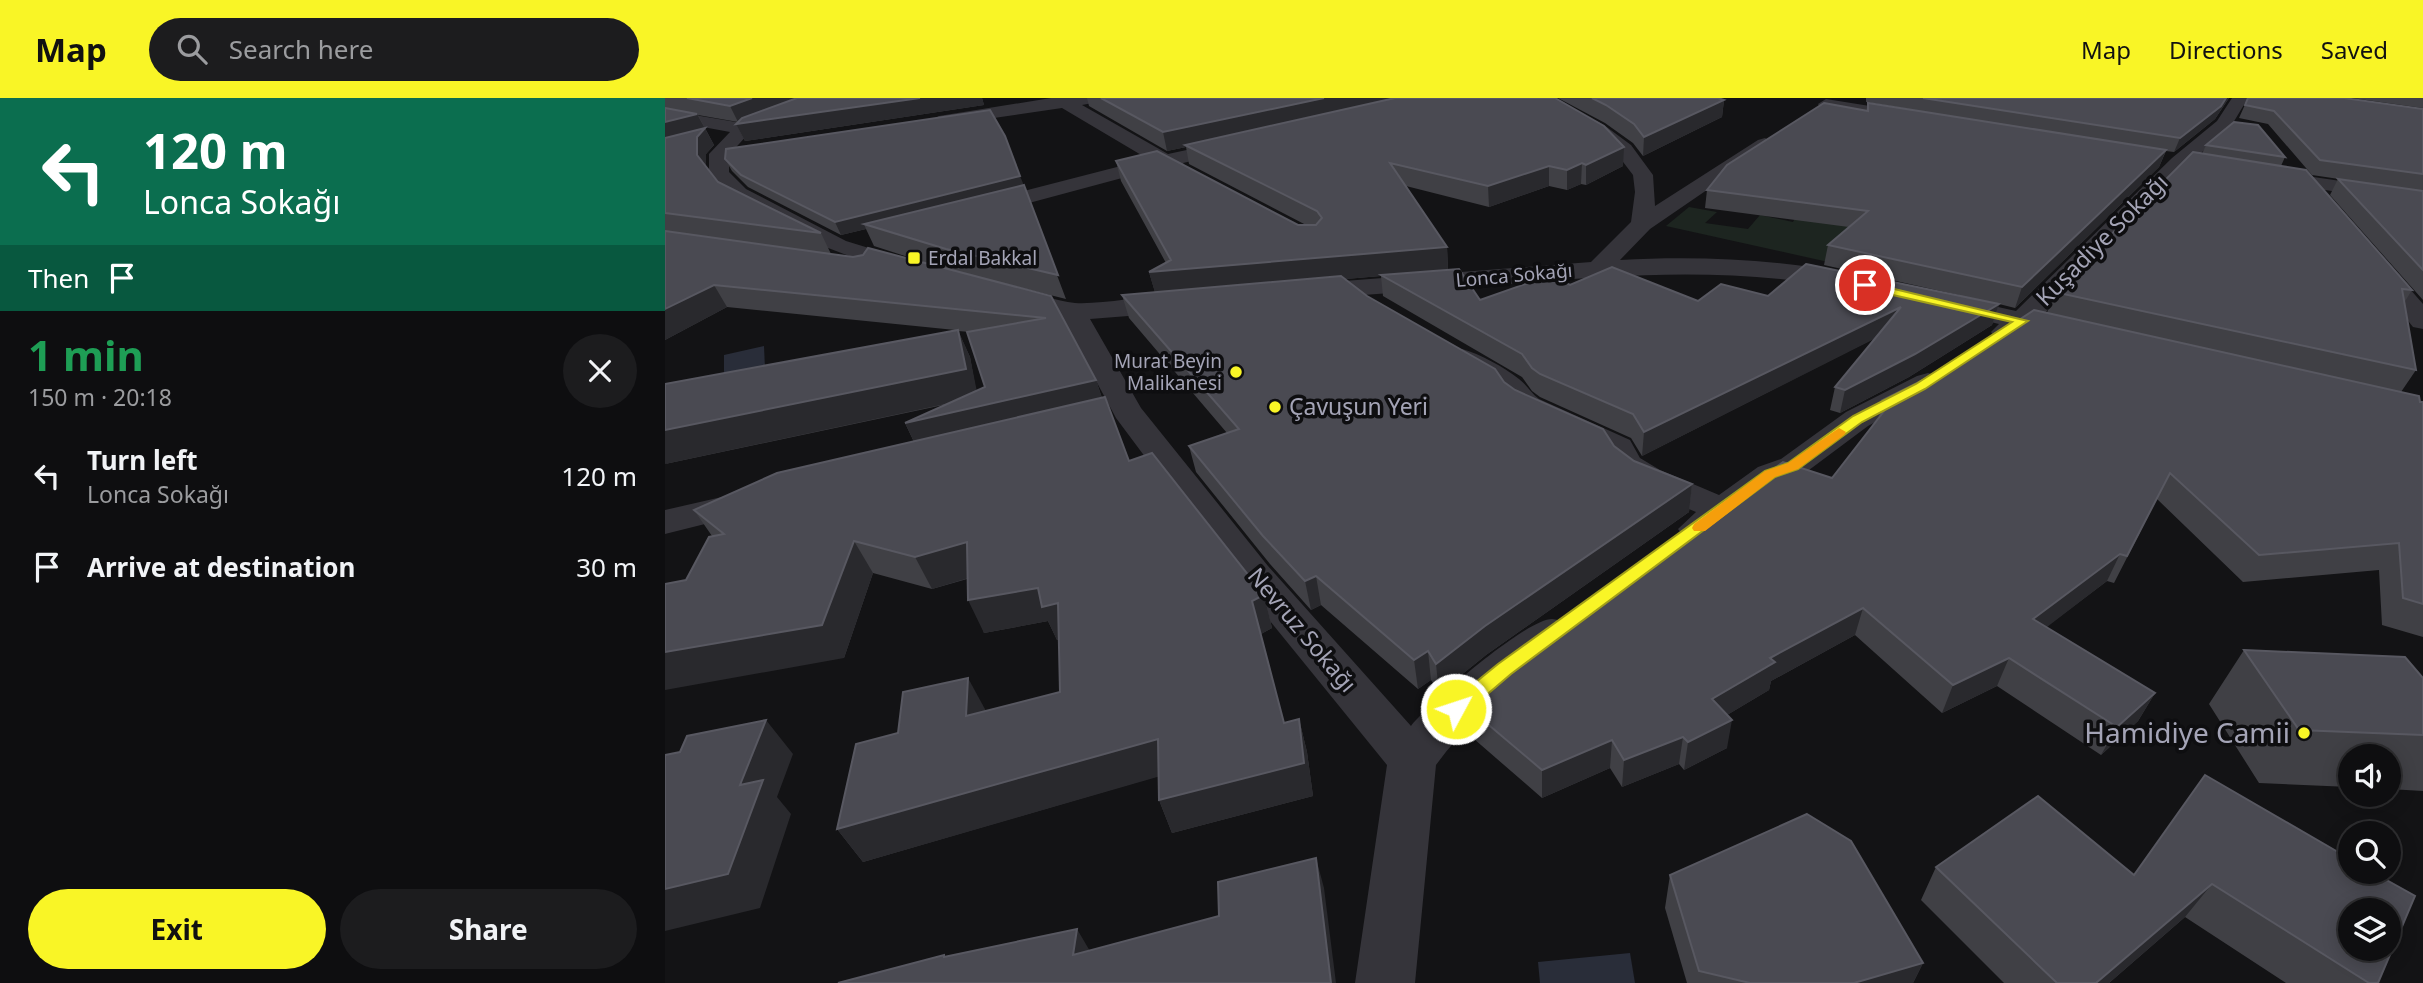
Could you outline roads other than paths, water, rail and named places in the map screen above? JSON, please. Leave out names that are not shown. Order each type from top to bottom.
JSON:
[{"type":"street","points":[[813,262],[935,277],[838,246],[738,194],[719,173],[711,147],[744,139],[824,98]]},
{"type":"street","points":[[919,124],[1061,100],[1097,98]]},
{"type":"street","points":[[1539,98],[1575,116],[1620,146],[1644,177],[1642,224]]},
{"type":"street","points":[[1061,100],[1188,174]]},
{"type":"street","points":[[1803,119],[1831,101],[1942,122]]},
{"type":"street","points":[[665,115],[744,139]]},
{"type":"street","name":"Kuşadiye Sokağı","points":[[1669,550],[1770,474],[1793,466],[1857,419],[1921,386],[2022,321],[2179,162],[2237,117]]},
{"type":"street","points":[[1599,268],[1642,224],[1780,134]]},
{"type":"street","points":[[955,215],[1164,161],[1251,142]]},
{"type":"street","points":[[2287,161],[2321,202]]},
{"type":"street","points":[[2242,172],[2423,199]]},
{"type":"street","points":[[838,246],[877,236]]},
{"type":"street","points":[[2355,242],[2423,321]]},
{"type":"street","name":"Lonca Sokağı","points":[[1355,278],[1388,286],[1599,268],[1684,265],[1782,269],[1878,288]]},
{"type":"street","points":[[1283,294],[1355,278],[1391,317]]},
{"type":"street","points":[[989,289],[1072,311],[1121,310],[1201,302]]},
{"type":"street","points":[[1918,297],[2100,339]]},
{"type":"street","name":"Nevruz Sokağı","points":[[1072,311],[1113,414],[1412,761]]},
{"type":"street","points":[[1432,340],[1510,386],[1518,399],[1528,406],[1618,447],[1626,464],[1647,478],[1723,510]]},
{"type":"street","points":[[665,522],[774,496]]},
{"type":"street","points":[[1385,983],[1412,761],[1440,723],[1504,669],[1581,614]]},
{"type":"water","points":[[764,346],[765,369],[724,378],[724,355]]},
{"type":"water","points":[[1630,953],[1635,983],[1540,983],[1538,962]]},
{"type":"place","name":"Erdal Bakkal","points":[[914,258]]},
{"type":"place","name":"Murat Beyin Malikanesi","points":[[1236,372]]},
{"type":"place","name":"Çavuşun Yeri","points":[[1275,407]]},
{"type":"place","name":"Hamidiye Camii","points":[[2304,733]]}]
